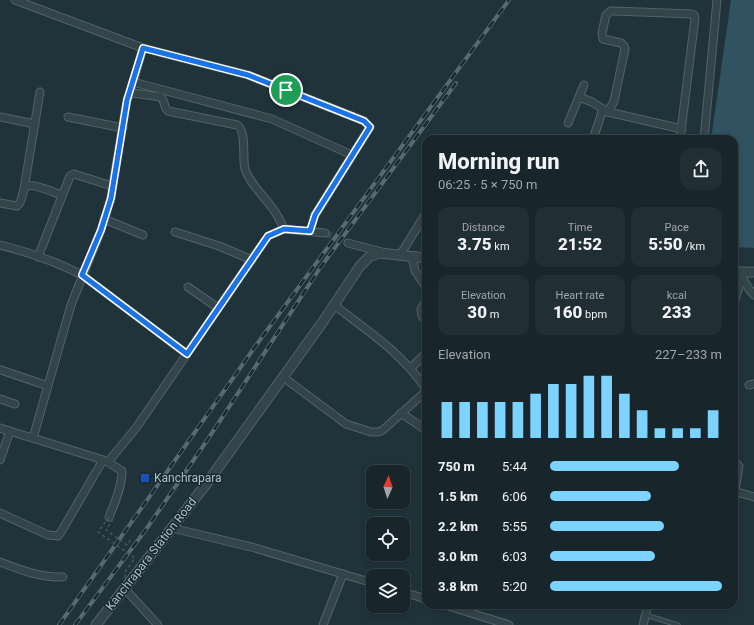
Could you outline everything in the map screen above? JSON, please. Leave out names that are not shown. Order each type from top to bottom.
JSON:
[{"type":"street","points":[[15,0],[143,48],[248,75],[364,121],[370,127],[315,215],[310,231]]},
{"type":"street","points":[[704,135],[718,0]]},
{"type":"street","points":[[595,135],[606,110],[614,101],[625,49],[621,44],[603,39],[602,33],[606,15],[611,11],[694,15],[695,18],[681,135]]},
{"type":"street","points":[[33,438],[71,305],[111,198],[127,100],[143,48]]},
{"type":"street","points":[[133,82],[272,119],[352,155]]},
{"type":"street","points":[[568,123],[584,84]]},
{"type":"street","points":[[0,203],[17,206],[20,202],[24,189],[40,92]]},
{"type":"street","points":[[129,95],[133,93],[157,96],[163,99],[168,111],[237,125],[240,127],[243,133],[243,159],[246,170],[252,183],[277,214],[284,229]]},
{"type":"street","points":[[579,96],[606,110],[682,129]]},
{"type":"street","points":[[0,116],[35,124]]},
{"type":"street","points":[[68,117],[122,128]]},
{"type":"street","points":[[38,257],[68,178],[74,174],[109,185],[113,184]]},
{"type":"street","points":[[24,189],[27,186],[33,186],[62,195]]},
{"type":"street","points":[[104,219],[143,235]]},
{"type":"street","points":[[400,255],[422,219]]},
{"type":"street","points":[[0,513],[48,535],[58,536],[106,461],[136,428],[268,236],[284,229],[325,233]]},
{"type":"street","points":[[175,232],[219,246],[252,260]]},
{"type":"street","points":[[348,243],[389,254]]},
{"type":"street","points":[[0,245],[38,257],[82,275],[187,354]]},
{"type":"street","name":"Kanchrapara Station Road","points":[[96,625],[207,483],[334,306],[360,266],[369,257],[379,253],[422,257]]},
{"type":"street","points":[[412,256],[414,271],[422,282]]},
{"type":"street","points":[[754,272],[738,275],[754,295]]},
{"type":"street","points":[[188,287],[218,308]]},
{"type":"street","points":[[334,306],[385,344],[411,368],[422,384]]},
{"type":"street","points":[[411,368],[422,357]]},
{"type":"street","points":[[1,370],[48,386]]},
{"type":"street","points":[[283,377],[346,424],[371,432],[383,430],[422,394]]},
{"type":"street","points":[[0,399],[15,404]]},
{"type":"street","points":[[401,413],[422,427]]},
{"type":"street","points":[[0,428],[106,461],[122,471],[111,518]]},
{"type":"street","points":[[0,460],[10,431]]},
{"type":"street","points":[[738,492],[754,497]]},
{"type":"street","points":[[172,528],[254,548],[366,581]]},
{"type":"street","points":[[0,562],[40,576],[54,578],[63,577]]},
{"type":"street","points":[[323,625],[343,574]]},
{"type":"street","points":[[125,589],[158,625]]},
{"type":"street","points":[[410,594],[422,598]]},
{"type":"street","points":[[458,609],[509,625]]},
{"type":"street","points":[[643,625],[647,609]]},
{"type":"lane","points":[[646,615],[678,625]]},
{"type":"path","points":[[111,518],[106,530],[127,545],[132,537]]},
{"type":"path","points":[[111,518],[98,532],[135,558],[125,572],[125,589]]},
{"type":"water","points":[[731,0],[754,0],[754,248],[738,247],[738,135],[712,135]]},
{"type":"tunnel","points":[[325,233],[348,243]]},
{"type":"railway","points":[[59,625],[257,344],[509,0]]},
{"type":"railway","points":[[75,625],[147,528],[208,439],[320,268],[456,83]]},
{"type":"place","name":"Kanchrapara","points":[[145,478]]},
{"type":"route","points":[[143,48],[248,75],[286,90],[364,121],[370,127],[315,215],[310,231],[284,229],[268,236],[187,354],[164,335],[82,275],[101,230],[111,198],[127,100],[143,48]]}]
